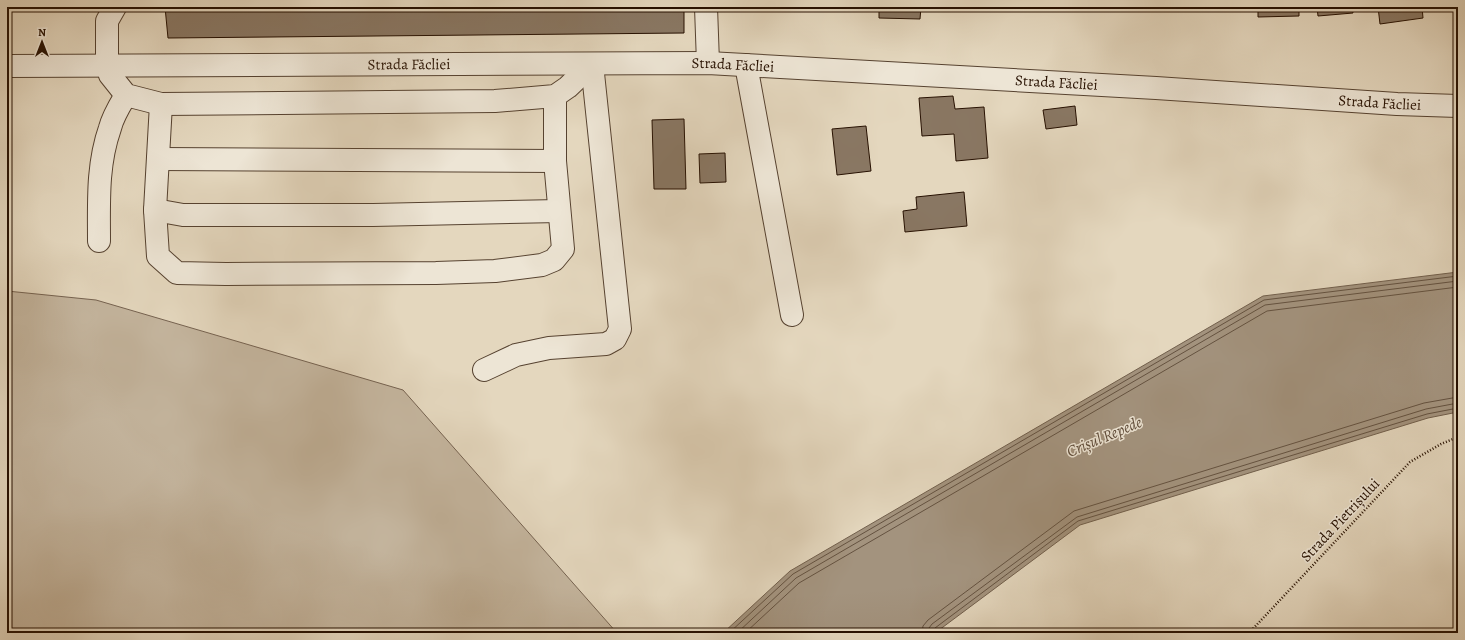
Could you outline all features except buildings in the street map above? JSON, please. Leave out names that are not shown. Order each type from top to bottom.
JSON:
[{"type":"street","points":[[115,7],[107,21],[107,66],[110,75],[126,95],[161,104],[494,102],[555,96],[568,87],[592,64]]},
{"type":"street","points":[[706,7],[708,63]]},
{"type":"street","name":"Strada Făcliei","points":[[7,66],[708,63],[1156,88],[1397,104],[1458,106]]},
{"type":"street","points":[[484,370],[516,355],[549,348],[606,344],[615,339],[620,329],[592,64]]},
{"type":"street","points":[[746,65],[792,316]]},
{"type":"street","points":[[99,241],[99,183],[104,148],[110,126],[126,95]]},
{"type":"street","points":[[161,104],[155,210],[158,256],[177,273],[436,273],[495,271],[542,265],[554,260],[563,250],[555,161],[555,96]]},
{"type":"street","points":[[158,159],[555,161]]},
{"type":"street","points":[[155,210],[183,215],[373,215],[559,211]]},
{"type":"path","name":"Strada Pietrișului","points":[[1249,633],[1410,462],[1441,444],[1458,437]]},
{"type":"shaded area","points":[[7,291],[96,300],[403,390],[617,633],[7,633]]},
{"type":"water","name":"Crișul Repede","points":[[1458,272],[1458,412],[1428,418],[1080,525],[935,633],[723,633],[790,571],[1263,296]]}]
